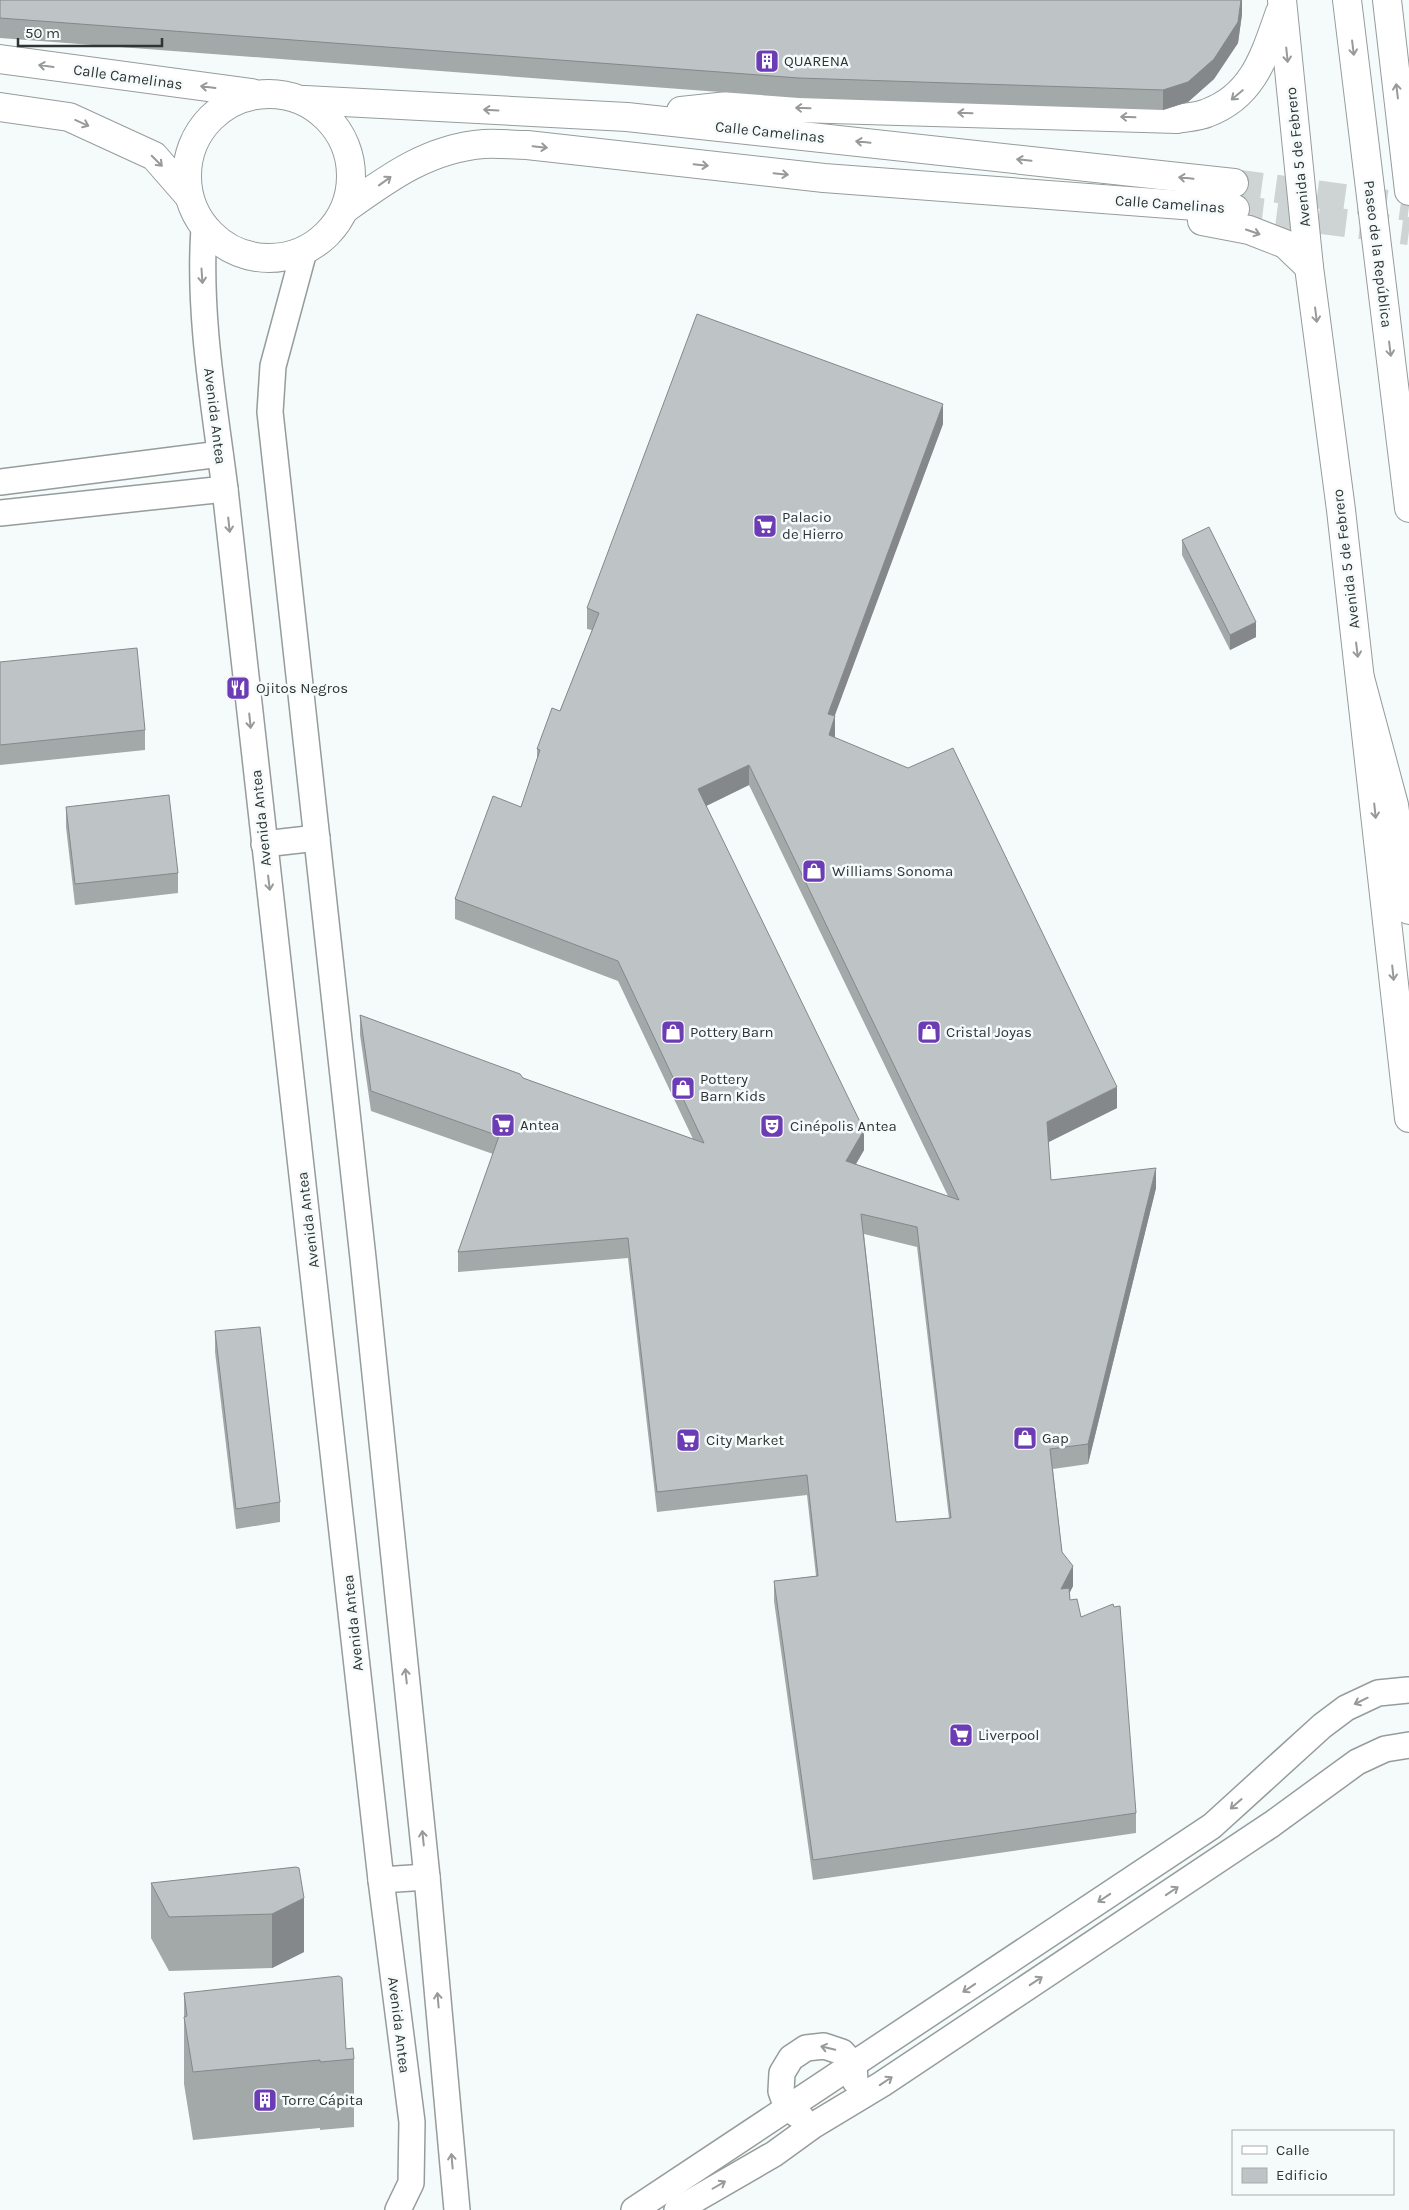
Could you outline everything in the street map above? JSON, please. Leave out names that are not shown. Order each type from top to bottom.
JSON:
[{"type":"main road","name":"Paseo de la República","points":[[1347,0],[1409,508]]},
{"type":"main road","points":[[1387,0],[1409,192]]},
{"type":"main road","points":[[627,117],[728,106],[1176,119],[1207,114],[1228,103],[1244,90],[1259,68],[1282,3]]},
{"type":"main road","name":"Avenida 5 de Febrero","points":[[1282,3],[1309,267],[1360,678],[1409,1118]]},
{"type":"main road","name":"Calle Camelinas","points":[[0,59],[256,94]]},
{"type":"main road","points":[[0,107],[69,117],[154,156],[188,195],[204,228],[226,246],[239,253],[260,258],[282,258],[304,251],[328,234],[346,209],[352,184],[351,158],[342,135],[326,114],[304,100],[256,94],[224,106],[199,130],[186,161],[188,195]]},
{"type":"main road","name":"Calle Camelinas","points":[[304,100],[627,117],[1235,196],[824,178],[527,145],[484,144],[453,149],[422,159],[396,173],[346,209]]},
{"type":"main road","points":[[824,178],[863,190],[1197,220],[1240,228],[1285,244],[1309,267]]},
{"type":"main road","points":[[1360,678],[1394,805],[1409,910]]},
{"type":"street","name":"Avenida Antea","points":[[204,228],[202,262],[208,365],[225,489],[381,1880],[412,2122],[411,2183],[398,2210]]},
{"type":"street","points":[[304,251],[273,366],[270,412],[427,1877],[457,2210]]},
{"type":"street","points":[[0,482],[220,454]]},
{"type":"street","points":[[0,513],[225,489]]},
{"type":"street","points":[[264,844],[317,838]]},
{"type":"street","points":[[641,2208],[1212,1826],[1322,1726],[1346,1708],[1378,1693],[1408,1690]]},
{"type":"street","points":[[677,2210],[774,2154],[1272,1824],[1357,1762],[1385,1749],[1409,1745]]},
{"type":"street","points":[[381,1880],[427,1877]]},
{"type":"street","points":[[814,2126],[788,2108],[780,2091],[782,2073],[791,2058],[806,2048],[824,2046],[842,2052],[854,2065],[857,2099]]},
{"type":"building","name":"QUARENA","points":[[0,0],[1241,0],[1238,22],[1214,59],[1188,82],[1163,90],[799,78],[0,18]]},
{"type":"building","points":[[697,314],[943,404],[828,714],[835,716],[829,735],[908,768],[953,748],[1117,1087],[1047,1122],[1051,1180],[1156,1168],[1088,1444],[1050,1449],[1062,1552],[1073,1566],[1061,1589],[1069,1588],[1070,1600],[1077,1599],[1081,1617],[1113,1604],[1114,1607],[1120,1606],[1136,1813],[813,1860],[774,1581],[818,1576],[807,1475],[657,1492],[628,1238],[458,1252],[499,1136],[371,1091],[360,1015],[520,1074],[523,1078],[704,1143],[618,961],[455,899],[493,796],[521,807],[540,750],[537,749],[552,708],[560,711],[599,613],[587,608]],"holes":[[[749,765],[959,1200],[846,1161],[864,1130],[698,789]],[[861,1214],[917,1227],[951,1518],[896,1522]]]},
{"type":"building","points":[[1209,527],[1256,622],[1230,635],[1182,540]]},
{"type":"building","points":[[137,648],[145,730],[0,745],[0,662]]},
{"type":"building","points":[[169,795],[178,873],[75,884],[66,807]]},
{"type":"building","points":[[260,1327],[280,1502],[236,1509],[215,1331]]},
{"type":"building","points":[[299,1868],[304,1898],[272,1914],[169,1917],[151,1883]]},
{"type":"building","points":[[339,1976],[342,1978],[346,2049],[353,2048],[354,2059],[320,2062],[320,2060],[193,2072],[184,2017],[187,2016],[184,1993]]},
{"type":"tunnel","points":[[1234,183],[1409,207]]},
{"type":"tunnel","points":[[1235,209],[1409,231]]},
{"type":"place","name":"QUARENA","points":[[767,61]]},
{"type":"place","name":"Palacio de Hierro","points":[[765,526]]},
{"type":"place","name":"Ojitos Negros","points":[[238,688]]},
{"type":"place","name":"Williams Sonoma","points":[[814,871]]},
{"type":"place","name":"Pottery Barn","points":[[673,1032]]},
{"type":"place","name":"Cristal Joyas","points":[[929,1032]]},
{"type":"place","name":"Pottery Barn Kids","points":[[683,1088]]},
{"type":"place","name":"Antea","points":[[503,1125]]},
{"type":"place","name":"Cinépolis Antea","points":[[772,1126]]},
{"type":"place","name":"Gap","points":[[1025,1438]]},
{"type":"place","name":"City Market","points":[[688,1440]]},
{"type":"place","name":"Liverpool","points":[[961,1735]]},
{"type":"place","name":"Torre Cápita","points":[[265,2100]]}]
